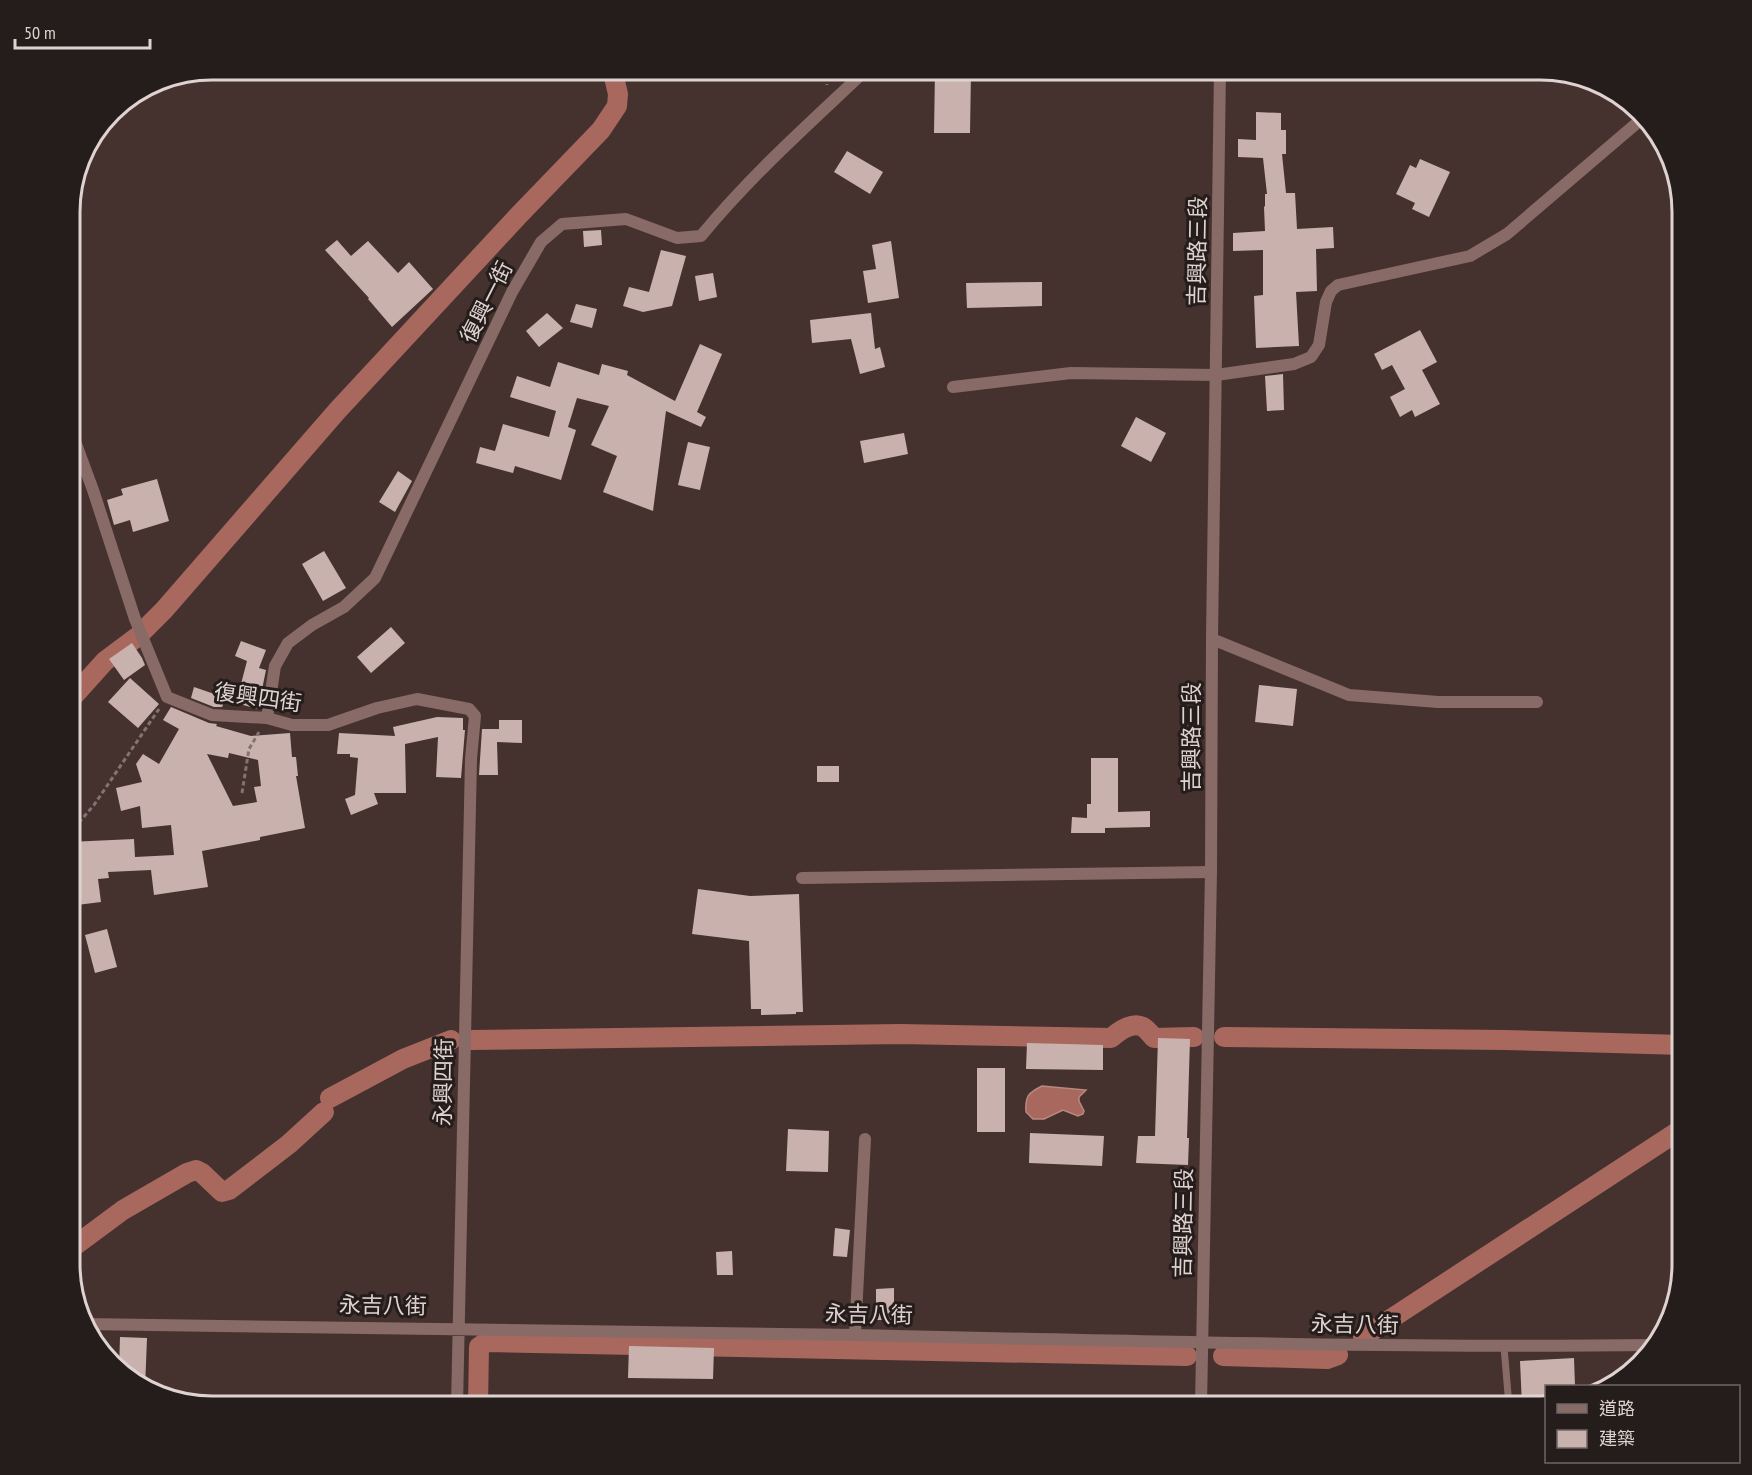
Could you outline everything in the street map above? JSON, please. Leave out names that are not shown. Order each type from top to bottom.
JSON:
[{"type":"street","name":"復興一街","points":[[267,718],[275,666],[288,643],[312,625],[344,607],[375,578],[512,292],[541,242],[562,224],[626,219],[677,238],[701,236],[775,155],[855,80]]},
{"type":"street","name":"吉興路三段","points":[[1201,1396],[1211,872],[1220,80]]},
{"type":"street","points":[[953,387],[1071,373],[1216,375],[1294,364],[1311,357],[1319,345],[1326,302],[1331,291],[1338,285],[1470,256],[1507,234],[1638,122]]},
{"type":"street","points":[[80,455],[135,619],[167,697]]},
{"type":"street","points":[[1212,639],[1349,694],[1438,702],[1537,702]]},
{"type":"street","name":"復興四街","points":[[167,697],[212,715],[267,718],[292,725],[328,725],[377,708],[417,699],[469,709],[475,716],[471,759]]},
{"type":"street","name":"永興四街","points":[[457,1396],[471,759]]},
{"type":"street","points":[[802,878],[1211,872]]},
{"type":"street","points":[[855,1335],[865,1139]]},
{"type":"street","name":"永吉八街","points":[[94,1324],[458,1327],[1504,1347],[1644,1346]]},
{"type":"lane","points":[[1504,1347],[1508,1396]]},
{"type":"path","points":[[80,821],[94,805],[167,697]]},
{"type":"path","points":[[242,793],[249,749],[267,718]]},
{"type":"shaded area","points":[[1042,1086],[1086,1090],[1079,1097],[1083,1114],[1078,1116],[1063,1110],[1044,1119],[1033,1119],[1026,1112],[1026,1102],[1031,1093]]},
{"type":"building","points":[[935,80],[971,80],[970,133],[934,133]]},
{"type":"building","points":[[1256,112],[1281,113],[1281,130],[1286,130],[1286,154],[1282,154],[1286,193],[1295,193],[1297,229],[1333,227],[1334,248],[1316,249],[1317,291],[1296,292],[1299,346],[1256,348],[1254,296],[1263,295],[1263,250],[1233,251],[1233,233],[1265,231],[1264,207],[1265,194],[1267,194],[1263,158],[1238,157],[1238,139],[1256,140]]},
{"type":"building","points":[[847,151],[883,172],[870,194],[834,172]]},
{"type":"building","points":[[1420,159],[1450,172],[1429,217],[1412,209],[1415,203],[1396,194],[1410,165],[1416,168]]},
{"type":"building","points":[[601,230],[602,245],[584,247],[583,231]]},
{"type":"building","points":[[337,240],[351,256],[368,241],[398,273],[409,262],[433,289],[392,327],[325,250]]},
{"type":"building","points":[[891,241],[899,298],[868,303],[863,271],[876,269],[872,245]]},
{"type":"building","points":[[661,250],[686,256],[672,306],[643,312],[623,306],[629,287],[649,292]]},
{"type":"building","points":[[713,273],[717,297],[699,301],[695,276]]},
{"type":"building","points":[[1042,282],[1042,306],[967,308],[966,283]]},
{"type":"building","points":[[576,304],[597,309],[592,328],[570,322]]},
{"type":"building","points":[[547,313],[563,328],[539,347],[526,331]]},
{"type":"building","points":[[871,313],[875,349],[880,347],[885,367],[860,374],[851,339],[812,343],[810,320]]},
{"type":"building","points":[[1420,330],[1437,362],[1422,370],[1440,404],[1415,417],[1412,410],[1400,417],[1390,397],[1405,389],[1392,365],[1382,370],[1374,354]]},
{"type":"building","points":[[700,344],[722,354],[697,412],[706,417],[701,427],[666,411],[653,511],[603,492],[617,456],[591,445],[609,406],[577,398],[568,427],[576,430],[561,480],[515,466],[513,473],[476,463],[480,447],[495,451],[503,424],[549,437],[556,411],[510,397],[517,376],[550,387],[558,362],[599,375],[602,364],[628,371],[627,375],[675,401]]},
{"type":"building","points":[[1283,374],[1284,410],[1267,411],[1265,376]]},
{"type":"building","points":[[1136,417],[1166,433],[1151,462],[1121,446]]},
{"type":"building","points":[[904,433],[908,454],[864,463],[860,441]]},
{"type":"building","points":[[688,442],[710,447],[700,490],[678,485]]},
{"type":"building","points":[[398,471],[412,481],[395,512],[379,502]]},
{"type":"building","points":[[157,479],[169,521],[133,532],[130,520],[114,525],[107,500],[123,495],[121,489]]},
{"type":"building","points":[[324,551],[346,588],[323,601],[302,564]]},
{"type":"building","points":[[391,627],[405,643],[371,673],[357,657]]},
{"type":"building","points":[[241,641],[266,650],[259,668],[266,670],[258,709],[236,703],[247,661],[235,656]]},
{"type":"building","points":[[132,643],[145,665],[124,680],[109,659]]},
{"type":"building","points":[[130,678],[159,704],[138,728],[108,702]]},
{"type":"building","points":[[1259,685],[1297,689],[1293,726],[1255,722]]},
{"type":"building","points":[[194,687],[226,698],[222,707],[214,707],[191,698]]},
{"type":"building","points":[[171,707],[209,723],[217,724],[216,726],[251,736],[290,733],[292,757],[296,757],[298,776],[296,776],[305,828],[260,837],[260,840],[202,851],[208,887],[154,895],[151,870],[108,872],[109,878],[98,879],[101,902],[80,905],[80,841],[134,839],[135,857],[174,855],[171,825],[142,828],[140,806],[121,811],[116,788],[142,782],[136,764],[143,754],[159,764],[179,729],[163,720]],"holes":[[[229,753],[258,760],[261,786],[254,787],[257,802],[233,806],[207,754],[228,758]]]},
{"type":"building","points":[[437,717],[463,718],[463,730],[465,730],[461,778],[436,777],[438,737],[405,744],[406,793],[374,793],[378,804],[351,815],[345,799],[355,795],[358,758],[350,757],[350,754],[337,754],[339,733],[395,736],[393,727]]},
{"type":"building","points":[[499,720],[522,720],[522,743],[497,742],[498,775],[479,775],[482,729],[499,729]]},
{"type":"building","points":[[1091,758],[1118,758],[1118,812],[1150,811],[1150,827],[1105,828],[1105,833],[1071,833],[1072,817],[1087,818],[1087,804],[1091,804]]},
{"type":"building","points":[[817,766],[839,766],[839,782],[817,782]]},
{"type":"building","points":[[698,889],[750,896],[799,894],[803,1012],[761,1015],[761,1009],[751,1009],[749,941],[692,934]]},
{"type":"building","points":[[107,929],[117,967],[95,973],[85,935]]},
{"type":"building","points":[[1158,1038],[1190,1039],[1188,1165],[1136,1163],[1138,1136],[1155,1136]]},
{"type":"building","points":[[1027,1043],[1103,1045],[1103,1070],[1026,1069]]},
{"type":"building","points":[[977,1068],[1005,1068],[1005,1132],[977,1132]]},
{"type":"building","points":[[788,1129],[829,1131],[828,1172],[786,1171]]},
{"type":"building","points":[[1030,1133],[1104,1136],[1102,1166],[1029,1163]]},
{"type":"building","points":[[835,1228],[850,1230],[847,1257],[833,1256]]},
{"type":"building","points":[[732,1251],[733,1275],[717,1275],[716,1252]]},
{"type":"building","points":[[894,1288],[894,1320],[876,1320],[876,1289]]},
{"type":"building","points":[[120,1337],[147,1338],[145,1377],[119,1358]]},
{"type":"building","points":[[629,1346],[714,1348],[713,1379],[628,1378]]},
{"type":"building","points":[[1574,1358],[1575,1385],[1545,1385],[1545,1396],[1522,1396],[1520,1361]]},
{"type":"waterway","points":[[141,633],[164,610],[337,411],[601,130],[617,106],[618,94],[615,80]]},
{"type":"waterway","points":[[80,689],[105,661],[137,637]]},
{"type":"waterway","points":[[471,1040],[900,1034],[1111,1038],[1134,1025],[1144,1028],[1154,1038],[1194,1037]]},
{"type":"waterway","points":[[1224,1037],[1505,1040],[1672,1045]]},
{"type":"waterway","points":[[330,1098],[403,1059],[451,1040]]},
{"type":"waterway","points":[[80,1242],[123,1210],[187,1173],[196,1170],[222,1192],[229,1190],[289,1144],[324,1112]]},
{"type":"waterway","points":[[1363,1337],[1672,1135]]},
{"type":"waterway","points":[[478,1396],[479,1347],[486,1342],[1187,1356]]},
{"type":"waterway","points":[[1223,1356],[1327,1359],[1338,1355]]}]
